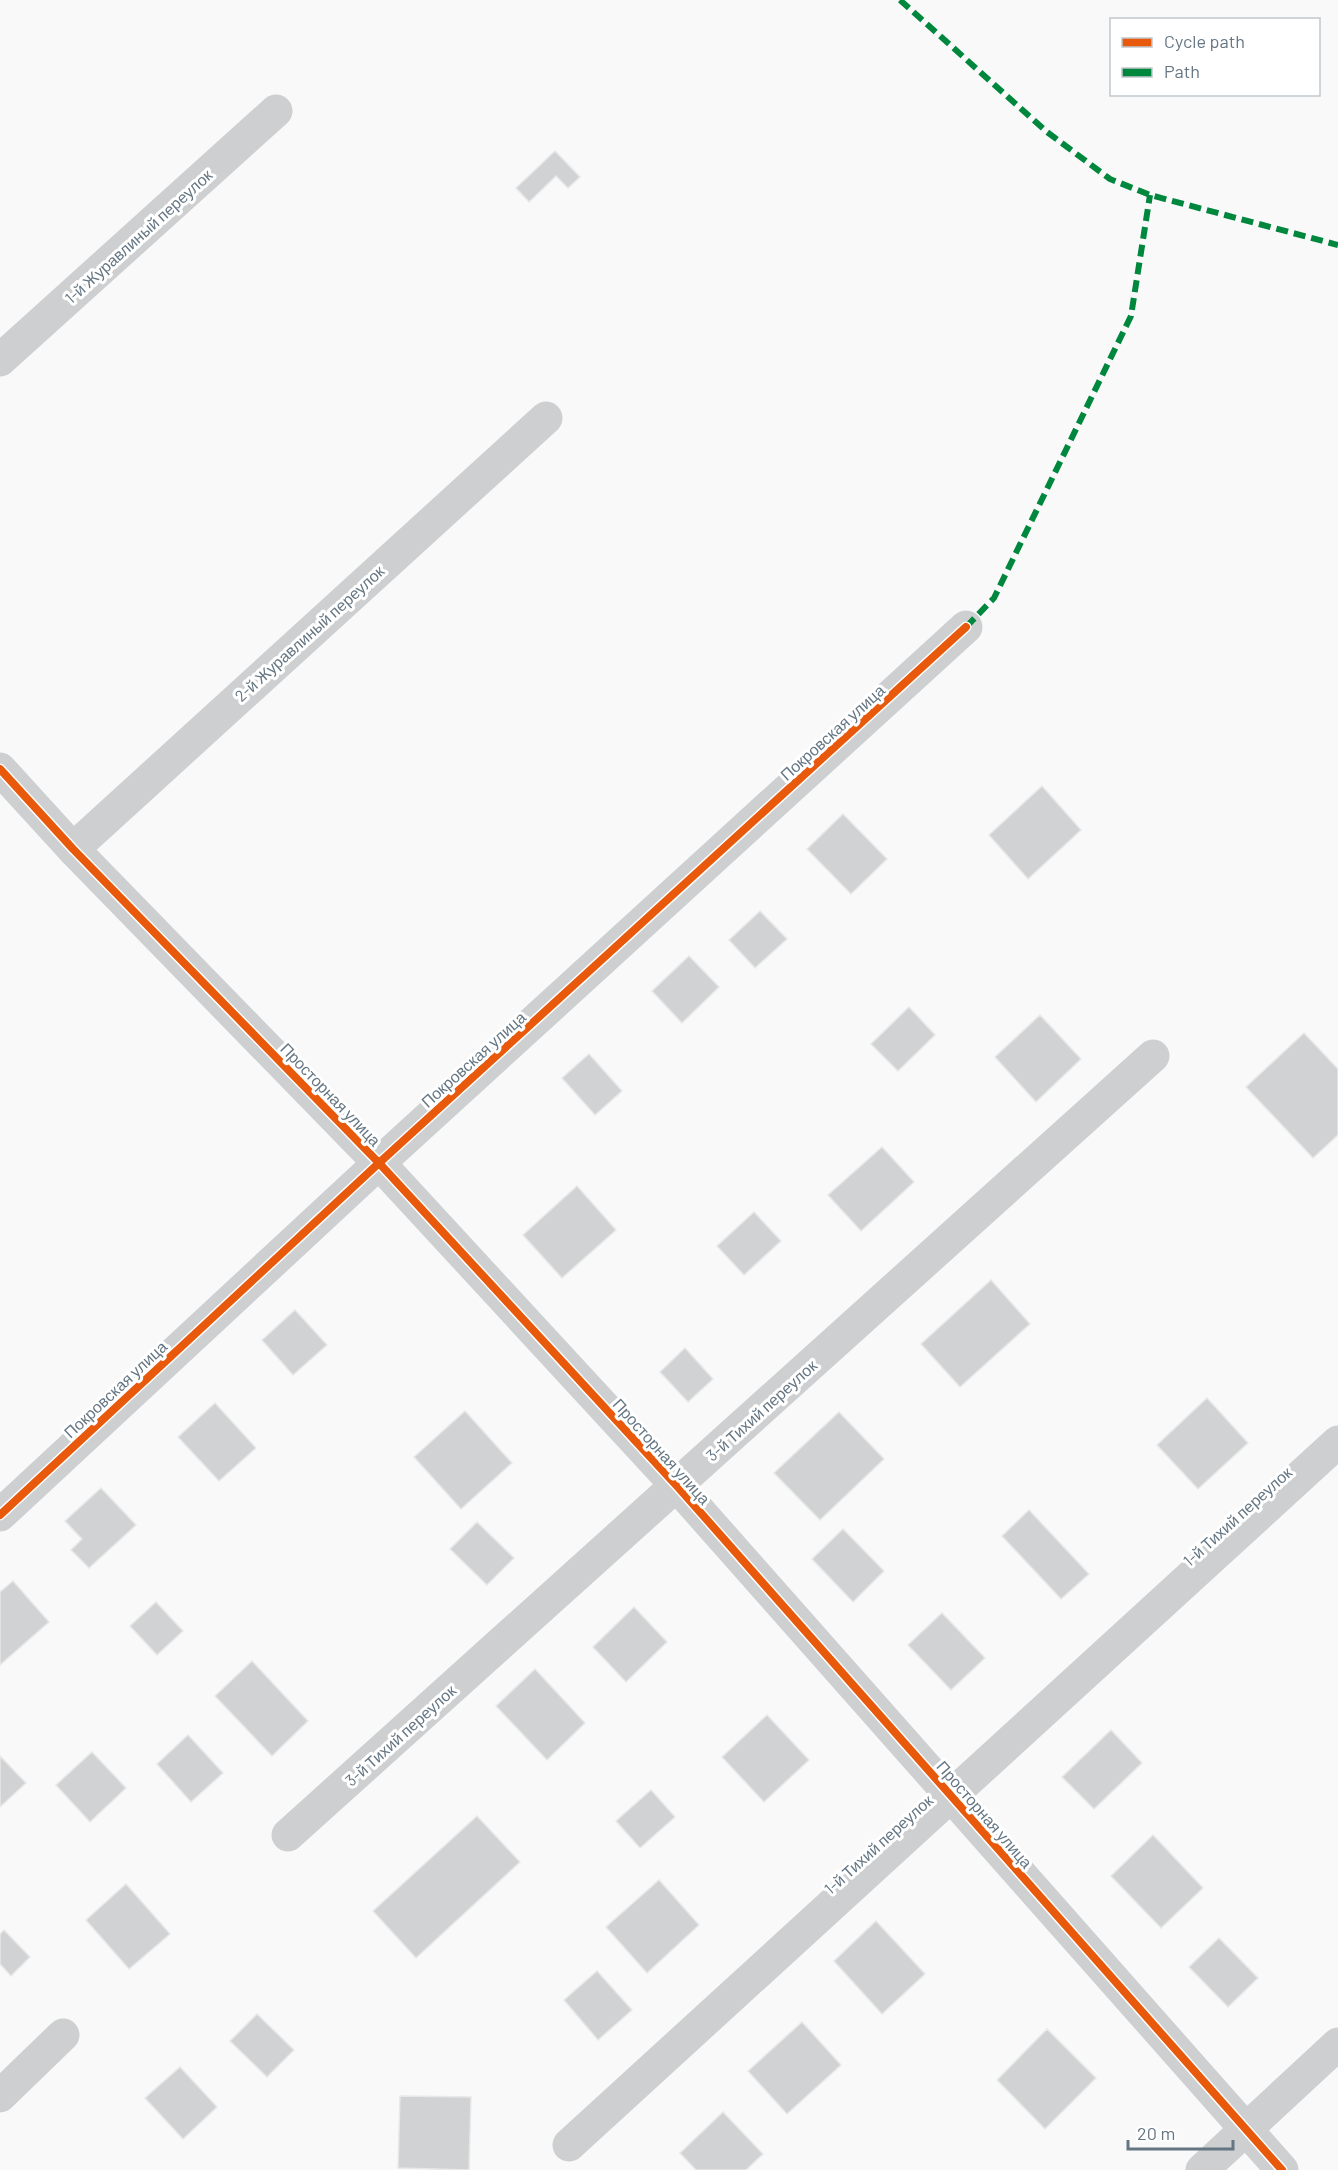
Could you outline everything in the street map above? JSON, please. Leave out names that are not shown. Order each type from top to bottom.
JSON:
[{"type":"street","name":"1-й Журавлиный переулок","points":[[0,360],[276,111]]},
{"type":"street","name":"2-й Журавлиный переулок","points":[[73,849],[546,418]]},
{"type":"street","name":"Покровская улица","points":[[0,1515],[379,1163],[966,627]]},
{"type":"street","name":"Просторная улица","points":[[0,769],[73,849],[379,1163],[677,1486],[1282,2170]]},
{"type":"street","name":"3-й Тихий переулок","points":[[288,1835],[1153,1056]]},
{"type":"street","name":"1-й Тихий переулок","points":[[569,2145],[1338,1442]]},
{"type":"street","points":[[0,2096],[63,2035]]},
{"type":"street","points":[[1202,2170],[1338,2044]]},
{"type":"building","points":[[555,151],[580,177],[568,188],[556,176],[529,202],[516,188]]},
{"type":"building","points":[[1042,786],[1081,830],[1028,879],[989,835]]},
{"type":"building","points":[[843,814],[887,859],[851,894],[807,849]]},
{"type":"building","points":[[760,911],[787,939],[755,968],[729,940]]},
{"type":"building","points":[[689,956],[719,987],[682,1023],[652,991]]},
{"type":"building","points":[[909,1007],[935,1035],[898,1071],[871,1044]]},
{"type":"building","points":[[1040,1015],[1081,1059],[1036,1102],[995,1057]]},
{"type":"building","points":[[1304,1033],[1338,1069],[1338,1135],[1313,1158],[1246,1087]]},
{"type":"building","points":[[589,1054],[622,1091],[595,1115],[562,1078]]},
{"type":"building","points":[[882,1147],[914,1182],[861,1231],[828,1195]]},
{"type":"building","points":[[577,1186],[616,1230],[562,1278],[523,1235]]},
{"type":"building","points":[[754,1212],[781,1241],[744,1275],[717,1246]]},
{"type":"building","points":[[991,1280],[1030,1324],[960,1387],[921,1344]]},
{"type":"building","points":[[295,1310],[327,1345],[293,1375],[262,1340]]},
{"type":"building","points":[[685,1348],[713,1379],[688,1402],[660,1372]]},
{"type":"building","points":[[1207,1398],[1248,1443],[1198,1489],[1157,1445]]},
{"type":"building","points":[[215,1403],[256,1448],[219,1481],[178,1437]]},
{"type":"building","points":[[465,1411],[512,1463],[461,1509],[414,1457]]},
{"type":"building","points":[[839,1412],[884,1459],[820,1520],[774,1473]]},
{"type":"building","points":[[101,1488],[136,1525],[89,1568],[71,1550],[82,1539],[65,1521]]},
{"type":"building","points":[[1029,1510],[1089,1574],[1061,1599],[1002,1536]]},
{"type":"building","points":[[477,1522],[514,1558],[487,1585],[450,1549]]},
{"type":"building","points":[[843,1529],[884,1571],[853,1602],[812,1559]]},
{"type":"building","points":[[13,1581],[49,1622],[0,1665],[0,1592]]},
{"type":"building","points":[[156,1602],[183,1631],[157,1655],[130,1626]]},
{"type":"building","points":[[634,1607],[667,1642],[626,1682],[593,1647]]},
{"type":"building","points":[[942,1613],[985,1658],[951,1690],[908,1645]]},
{"type":"building","points":[[252,1661],[308,1721],[272,1756],[215,1696]]},
{"type":"building","points":[[535,1669],[585,1723],[547,1760],[496,1706]]},
{"type":"building","points":[[767,1715],[809,1760],[764,1802],[722,1757]]},
{"type":"building","points":[[1111,1730],[1142,1763],[1094,1809],[1062,1777]]},
{"type":"building","points":[[188,1735],[223,1773],[191,1802],[157,1764]]},
{"type":"building","points":[[92,1752],[126,1788],[90,1822],[56,1785]]},
{"type":"building","points":[[0,1756],[26,1783],[0,1807]]},
{"type":"building","points":[[651,1790],[675,1817],[640,1848],[616,1821]]},
{"type":"building","points":[[477,1816],[520,1862],[416,1958],[373,1911]]},
{"type":"building","points":[[1153,1835],[1203,1888],[1161,1928],[1111,1876]]},
{"type":"building","points":[[659,1880],[699,1925],[647,1973],[606,1927]]},
{"type":"building","points":[[126,1884],[170,1934],[129,1969],[86,1920]]},
{"type":"building","points":[[876,1921],[925,1974],[882,2014],[834,1961]]},
{"type":"building","points":[[4,1930],[30,1957],[11,1976],[0,1964],[0,1934]]},
{"type":"building","points":[[1219,1938],[1258,1978],[1228,2007],[1189,1967]]},
{"type":"building","points":[[597,1971],[632,2010],[598,2040],[564,2000]]},
{"type":"building","points":[[257,2014],[294,2050],[267,2077],[230,2041]]},
{"type":"building","points":[[802,2022],[841,2065],[787,2114],[748,2071]]},
{"type":"building","points":[[1047,2029],[1096,2078],[1045,2129],[997,2080]]},
{"type":"building","points":[[180,2067],[217,2107],[183,2139],[145,2098]]},
{"type":"building","points":[[400,2096],[471,2097],[469,2170],[398,2168]]},
{"type":"building","points":[[723,2112],[763,2154],[746,2170],[696,2170],[680,2153]]},
{"type":"marked path","points":[[900,0],[1047,132],[1110,179],[1150,195],[1338,245]]},
{"type":"marked path","points":[[966,627],[994,598],[1131,316],[1150,195]]},
{"type":"cycle path","points":[[0,1515],[379,1163],[966,627]]},
{"type":"cycle path","points":[[0,769],[73,849],[379,1163],[677,1486],[1282,2170]]}]
